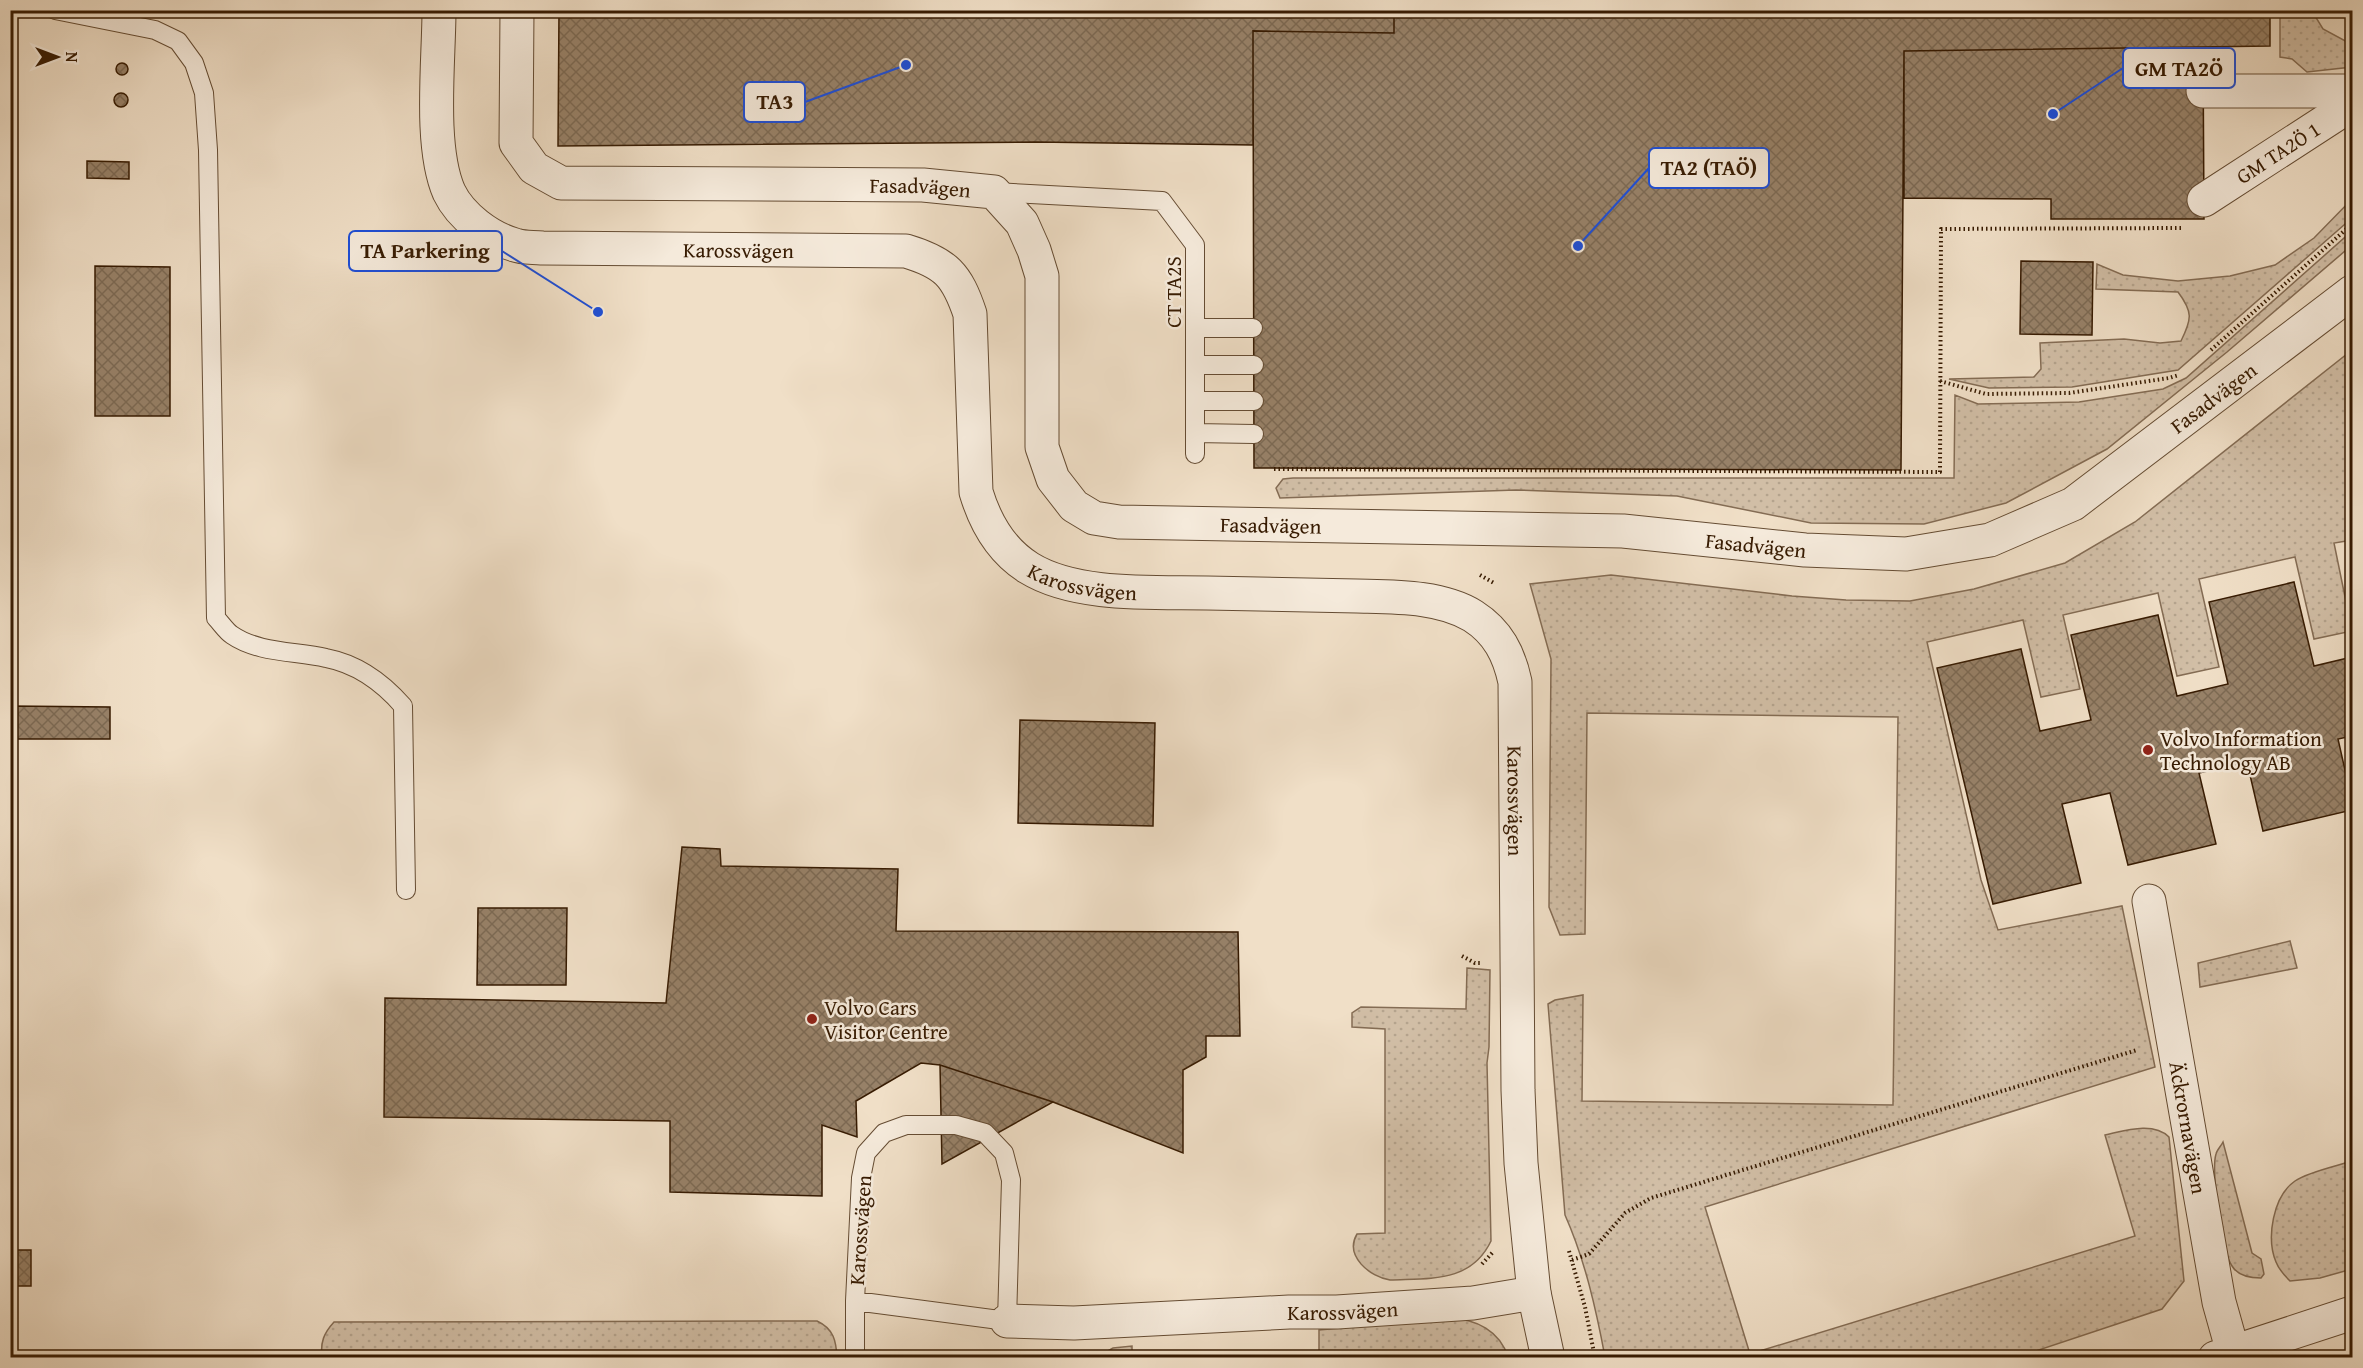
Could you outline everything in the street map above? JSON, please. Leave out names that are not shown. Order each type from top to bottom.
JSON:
[{"type":"street","name":"Karossvägen","points":[[439,10],[437,118],[442,170],[450,194],[464,213],[489,234],[516,246],[542,248],[906,251],[919,255],[950,272],[962,291],[970,314],[976,492],[983,515],[992,532],[1029,568],[1057,580],[1108,592],[1389,596],[1440,603],[1472,615],[1496,635],[1509,658],[1515,682],[1518,1100],[1521,1163],[1534,1293],[1548,1358]]},
{"type":"street","name":"Fasadvägen","points":[[517,10],[516,142],[534,168],[561,183],[923,185],[994,192],[1022,223],[1042,276],[1042,447],[1053,479],[1074,506],[1095,518],[1119,522],[1623,531],[1805,550],[1905,554],[1990,540],[2073,504],[2352,292]]},
{"type":"street","points":[[2203,91],[2352,90]]},
{"type":"street","name":"GM TA2Ö 1","points":[[2196,214],[2352,104]]},
{"type":"street","name":"Äckrornavägen","points":[[2149,901],[2228,1356]]},
{"type":"street","name":"Karossvägen","points":[[1007,1321],[1074,1323],[1289,1312],[1337,1312],[1473,1303],[1534,1293]]},
{"type":"street","points":[[2228,1356],[2352,1313]]},
{"type":"lane","points":[[55,10],[155,30],[178,41],[194,63],[204,93],[208,150],[216,618],[231,635],[264,649],[328,658],[360,670],[387,687],[403,706],[406,891]]},
{"type":"lane","name":"CT TA2S","points":[[994,192],[1162,201],[1195,245],[1195,454]]},
{"type":"lane","points":[[1196,328],[1253,328]]},
{"type":"lane","points":[[1195,365],[1254,365]]},
{"type":"lane","points":[[1195,401],[1254,401]]},
{"type":"lane","points":[[1195,434],[1254,434]]},
{"type":"lane","name":"Karossvägen","points":[[906,1125],[956,1125],[985,1133],[1004,1154],[1011,1180],[1007,1321],[855,1301],[861,1178],[866,1153],[884,1133],[906,1125]]},
{"type":"lane","points":[[855,1301],[855,1358]]},
{"type":"path","points":[[1274,469],[1940,472],[1941,229],[2196,214]]},
{"type":"path","points":[[2210,350],[2352,224]]},
{"type":"path","points":[[1940,381],[1986,394],[2069,393],[2169,378],[2187,370]]},
{"type":"path","points":[[1572,1260],[1588,1254],[1625,1213],[1651,1198],[1908,1122],[2172,1039]]},
{"type":"path","points":[[2345,1358],[2352,1355]]},
{"type":"shaded area","points":[[2280,11],[2312,11],[2323,29],[2352,43],[2352,67],[2307,72],[2292,59],[2280,57]]},
{"type":"shaded area","points":[[2352,199],[2352,218],[2178,370],[2072,387],[1989,388],[1949,379],[2034,377],[2041,369],[2040,343],[2124,339],[2160,343],[2181,341],[2189,316],[2186,305],[2178,292],[2096,289],[2097,264],[2123,275],[2178,281],[2230,276],[2275,265],[2314,238]]},
{"type":"shaded area","points":[[2352,231],[2352,245],[2227,352],[2107,449],[2006,503],[1924,524],[1811,523],[1677,496],[1516,490],[1280,498],[1276,488],[1283,479],[1293,478],[1954,478],[1955,395],[1978,404],[2079,402],[2163,389],[2186,378]]},
{"type":"shaded area","points":[[2352,350],[2352,540],[2334,543],[2352,631],[2314,639],[2295,557],[2199,579],[2219,667],[2177,676],[2158,593],[2063,615],[2080,689],[2041,697],[2023,620],[1927,642],[1981,880],[1998,930],[2122,906],[2155,1067],[1705,1207],[1750,1354],[2135,1236],[2105,1135],[2138,1128],[2155,1129],[2169,1137],[2184,1281],[2162,1309],[2018,1357],[1605,1357],[1589,1285],[1565,1215],[1548,1004],[1555,1000],[1583,995],[1582,1101],[1893,1105],[1898,717],[1587,713],[1585,934],[1560,935],[1549,907],[1551,659],[1530,584],[1611,575],[1792,596],[1910,601],[1974,589],[2065,563],[2135,522]]},
{"type":"shaded area","points":[[2290,941],[2297,968],[2200,987],[2198,963]]},
{"type":"shaded area","points":[[1467,968],[1490,970],[1487,1063],[1491,1241],[1483,1255],[1472,1265],[1448,1276],[1390,1280],[1382,1278],[1361,1264],[1356,1257],[1354,1242],[1357,1234],[1385,1233],[1385,1029],[1352,1027],[1352,1013],[1361,1007],[1466,1009]]},
{"type":"shaded area","points":[[2223,1142],[2252,1253],[2261,1259],[2264,1274],[2261,1278],[2245,1276],[2238,1272],[2228,1258],[2218,1211],[2215,1177],[2216,1154]]},
{"type":"shaded area","points":[[2352,1161],[2352,1269],[2320,1278],[2290,1281],[2277,1265],[2273,1252],[2272,1230],[2281,1197],[2295,1181],[2315,1172]]},
{"type":"shaded area","points":[[1450,1318],[1469,1321],[1486,1328],[1499,1340],[1508,1357],[1319,1358],[1319,1330]]},
{"type":"shaded area","points":[[817,1321],[831,1332],[837,1357],[322,1358],[324,1338],[334,1322]]},
{"type":"shaded area","points":[[1132,1346],[1132,1357],[1097,1357],[1113,1348]]},
{"type":"building","points":[[559,10],[1394,10],[1394,33],[1253,31],[1253,145],[1036,142],[558,146]]},
{"type":"building","points":[[1394,10],[2270,10],[2270,46],[1904,51],[1901,470],[1254,468],[1253,31],[1394,33]]},
{"type":"building","points":[[2203,47],[2204,219],[2051,219],[2051,199],[1904,198],[1904,51]]},
{"type":"building","points":[[124,63],[128,69],[124,75],[120,75],[116,67]]},
{"type":"building","points":[[118,93],[124,93],[128,100],[124,107],[118,107],[114,103],[114,97]]},
{"type":"building","points":[[87,161],[129,162],[129,179],[87,178]]},
{"type":"building","points":[[2021,261],[2093,262],[2092,335],[2020,334]]},
{"type":"building","points":[[95,266],[170,267],[170,416],[95,416]]},
{"type":"building","points":[[2352,567],[2352,587],[2348,568]]},
{"type":"building","name":"Volvo Information Technology AB","points":[[2294,582],[2314,666],[2352,657],[2352,736],[2338,739],[2352,810],[2263,831],[2247,762],[2199,773],[2216,844],[2128,865],[2110,793],[2062,804],[2081,883],[1993,904],[1937,668],[2021,649],[2040,731],[2091,720],[2071,635],[2158,615],[2177,696],[2228,684],[2209,602]]},
{"type":"building","points":[[10,706],[110,707],[110,739],[10,739]]},
{"type":"building","points":[[1020,720],[1155,723],[1153,826],[1018,823]]},
{"type":"building","name":"Volvo Cars Visitor Centre","points":[[682,847],[720,849],[721,866],[898,869],[896,931],[1238,932],[1240,1036],[1206,1036],[1206,1057],[1183,1070],[1183,1153],[1053,1102],[940,1065],[921,1063],[856,1101],[857,1137],[822,1125],[822,1196],[670,1192],[670,1121],[384,1117],[385,998],[666,1003]]},
{"type":"building","points":[[478,908],[567,908],[566,985],[477,985]]},
{"type":"building","points":[[940,1065],[1053,1102],[942,1164]]},
{"type":"building","points":[[10,1250],[31,1250],[31,1286],[10,1286]]},
{"type":"place","name":"TA3","points":[[906,65]]},
{"type":"place","name":"GM TA2Ö","points":[[2053,114]]},
{"type":"place","name":"TA2 (TAÖ)","points":[[1578,246]]},
{"type":"place","name":"TA Parkering","points":[[598,312]]},
{"type":"place","name":"Volvo Information Technology AB","points":[[2148,750]]},
{"type":"place","name":"Volvo Cars Visitor Centre","points":[[812,1019]]}]
